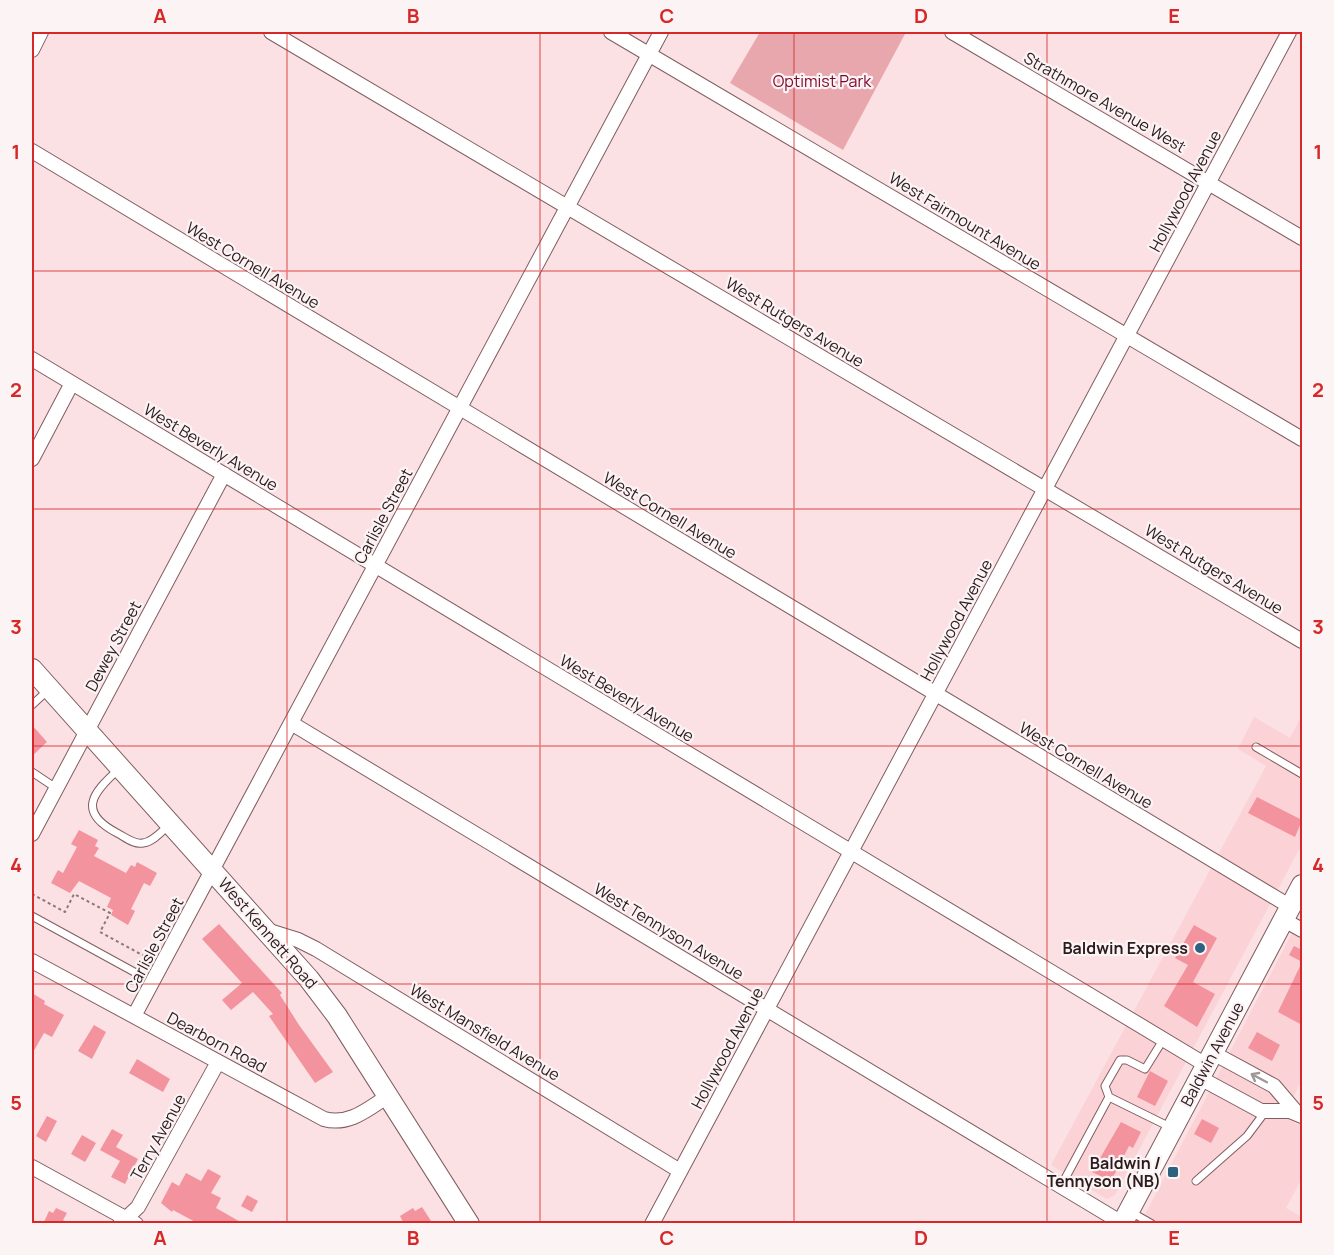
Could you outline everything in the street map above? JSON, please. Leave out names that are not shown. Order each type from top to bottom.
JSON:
[{"type":"street","points":[[32,50],[41,32]]},
{"type":"street","name":"West Rutgers Avenue","points":[[271,32],[1302,641]]},
{"type":"street","name":"West Fairmount Avenue","points":[[611,32],[1302,440]]},
{"type":"street","name":"Carlisle Street","points":[[134,1016],[661,32]]},
{"type":"street","name":"Strathmore Avenue West","points":[[952,32],[1302,238]]},
{"type":"street","points":[[1291,32],[1302,37]]},
{"type":"street","name":"Hollywood Avenue","points":[[652,1224],[1208,182],[1291,32]]},
{"type":"street","name":"West Cornell Avenue","points":[[32,151],[935,694],[1295,901],[1302,930]]},
{"type":"street","name":"West Beverly Avenue","points":[[32,358],[1206,1066]]},
{"type":"street","points":[[32,459],[72,383]]},
{"type":"street","name":"Dewey Street","points":[[32,834],[224,474]]},
{"type":"street","name":"West Kennett Road","points":[[32,669],[269,931],[324,997],[469,1224]]},
{"type":"street","name":"West Tennyson Avenue","points":[[291,723],[1061,1186],[1124,1219]]},
{"type":"street","name":"Baldwin Avenue","points":[[1124,1219],[1295,901]]},
{"type":"street","name":"West Mansfield Avenue","points":[[269,931],[298,940],[316,949],[680,1171]]},
{"type":"street","name":"Dearborn Road","points":[[32,961],[328,1120],[352,1118],[388,1096]]},
{"type":"street","name":"Terry Avenue","points":[[127,1222],[138,1207],[218,1062]]},
{"type":"street","points":[[1206,1066],[1265,1112],[1300,1115]]},
{"type":"street","points":[[1206,1066],[1274,1086],[1300,1115]]},
{"type":"street","points":[[32,1167],[127,1222]]},
{"type":"lane","points":[[32,705],[50,689]]},
{"type":"lane","points":[[1256,747],[1302,774]]},
{"type":"lane","points":[[120,768],[94,795],[92,807],[98,821],[134,842],[142,844],[153,839],[171,823]]},
{"type":"lane","points":[[32,772],[56,788]]},
{"type":"lane","points":[[32,916],[136,973]]},
{"type":"lane","points":[[1061,1186],[1109,1097],[1106,1086],[1120,1060],[1127,1060],[1145,1069],[1163,1040]]},
{"type":"lane","points":[[1109,1097],[1173,1128]]},
{"type":"lane","points":[[1196,1181],[1247,1136],[1265,1112]]},
{"type":"lane","points":[[1124,1219],[1152,1224]]},
{"type":"path","points":[[32,894],[64,912],[74,894],[110,913],[100,932],[146,957]]},
{"type":"shaded area","points":[[1302,715],[1302,844],[1115,1195],[1107,1199],[1051,1165],[1266,766],[1238,749],[1254,717],[1290,738]]},
{"type":"shaded area","points":[[1302,914],[1302,1080],[1283,1117],[1302,1126],[1302,1178],[1286,1208],[1302,1217],[1302,1223],[1140,1224]]},
{"type":"green space","name":"Optimist Park","points":[[760,32],[906,32],[843,150],[730,83]]},
{"type":"building","points":[[32,725],[47,742],[32,756]]},
{"type":"building","points":[[1257,797],[1302,820],[1295,837],[1248,813]]},
{"type":"building","points":[[79,830],[98,840],[95,846],[99,848],[94,856],[126,873],[131,865],[135,867],[137,862],[157,873],[150,886],[144,883],[131,909],[135,911],[128,925],[111,915],[113,910],[107,907],[111,898],[79,881],[70,893],[51,883],[58,870],[63,873],[77,847],[71,844]]},
{"type":"building","points":[[219,924],[282,993],[280,995],[299,1025],[333,1072],[315,1083],[269,1016],[273,1014],[253,992],[231,1010],[222,1000],[242,983],[202,939]]},
{"type":"building","points":[[1194,925],[1217,938],[1193,982],[1215,994],[1197,1027],[1164,1006],[1188,965],[1175,958]]},
{"type":"building","points":[[1294,946],[1302,950],[1302,962],[1289,955]]},
{"type":"building","points":[[1302,962],[1302,1025],[1278,1012]]},
{"type":"building","points":[[32,993],[45,1001],[44,1004],[64,1015],[52,1037],[44,1033],[32,1054]]},
{"type":"building","points":[[94,1025],[106,1032],[92,1059],[78,1051]]},
{"type":"building","points":[[1257,1032],[1280,1045],[1272,1061],[1248,1048]]},
{"type":"building","points":[[137,1059],[170,1079],[163,1092],[129,1073]]},
{"type":"building","points":[[1150,1071],[1168,1081],[1155,1106],[1137,1097]]},
{"type":"building","points":[[47,1116],[57,1121],[46,1142],[36,1136]]},
{"type":"building","points":[[1202,1119],[1219,1128],[1211,1143],[1194,1134]]},
{"type":"building","points":[[1121,1122],[1141,1132],[1133,1148],[1129,1146],[1111,1181],[1092,1172]]},
{"type":"building","points":[[112,1129],[123,1135],[116,1147],[138,1159],[125,1184],[111,1177],[120,1161],[100,1150]]},
{"type":"building","points":[[82,1135],[96,1143],[85,1162],[71,1154]]},
{"type":"building","points":[[208,1169],[221,1176],[211,1193],[221,1198],[216,1208],[244,1224],[199,1224],[173,1210],[172,1212],[161,1203],[172,1182],[179,1186],[186,1173],[201,1181]]},
{"type":"building","points":[[247,1195],[258,1201],[252,1212],[241,1206]]},
{"type":"building","points":[[422,1207],[433,1224],[404,1224],[400,1216],[413,1208],[415,1211]]},
{"type":"building","points":[[56,1208],[67,1213],[63,1220],[70,1224],[43,1224],[49,1211],[53,1213]]},
{"type":"place","name":"Baldwin Express","points":[[1200,948]]},
{"type":"place","name":"Baldwin / Tennyson (NB)","points":[[1173,1172]]}]
